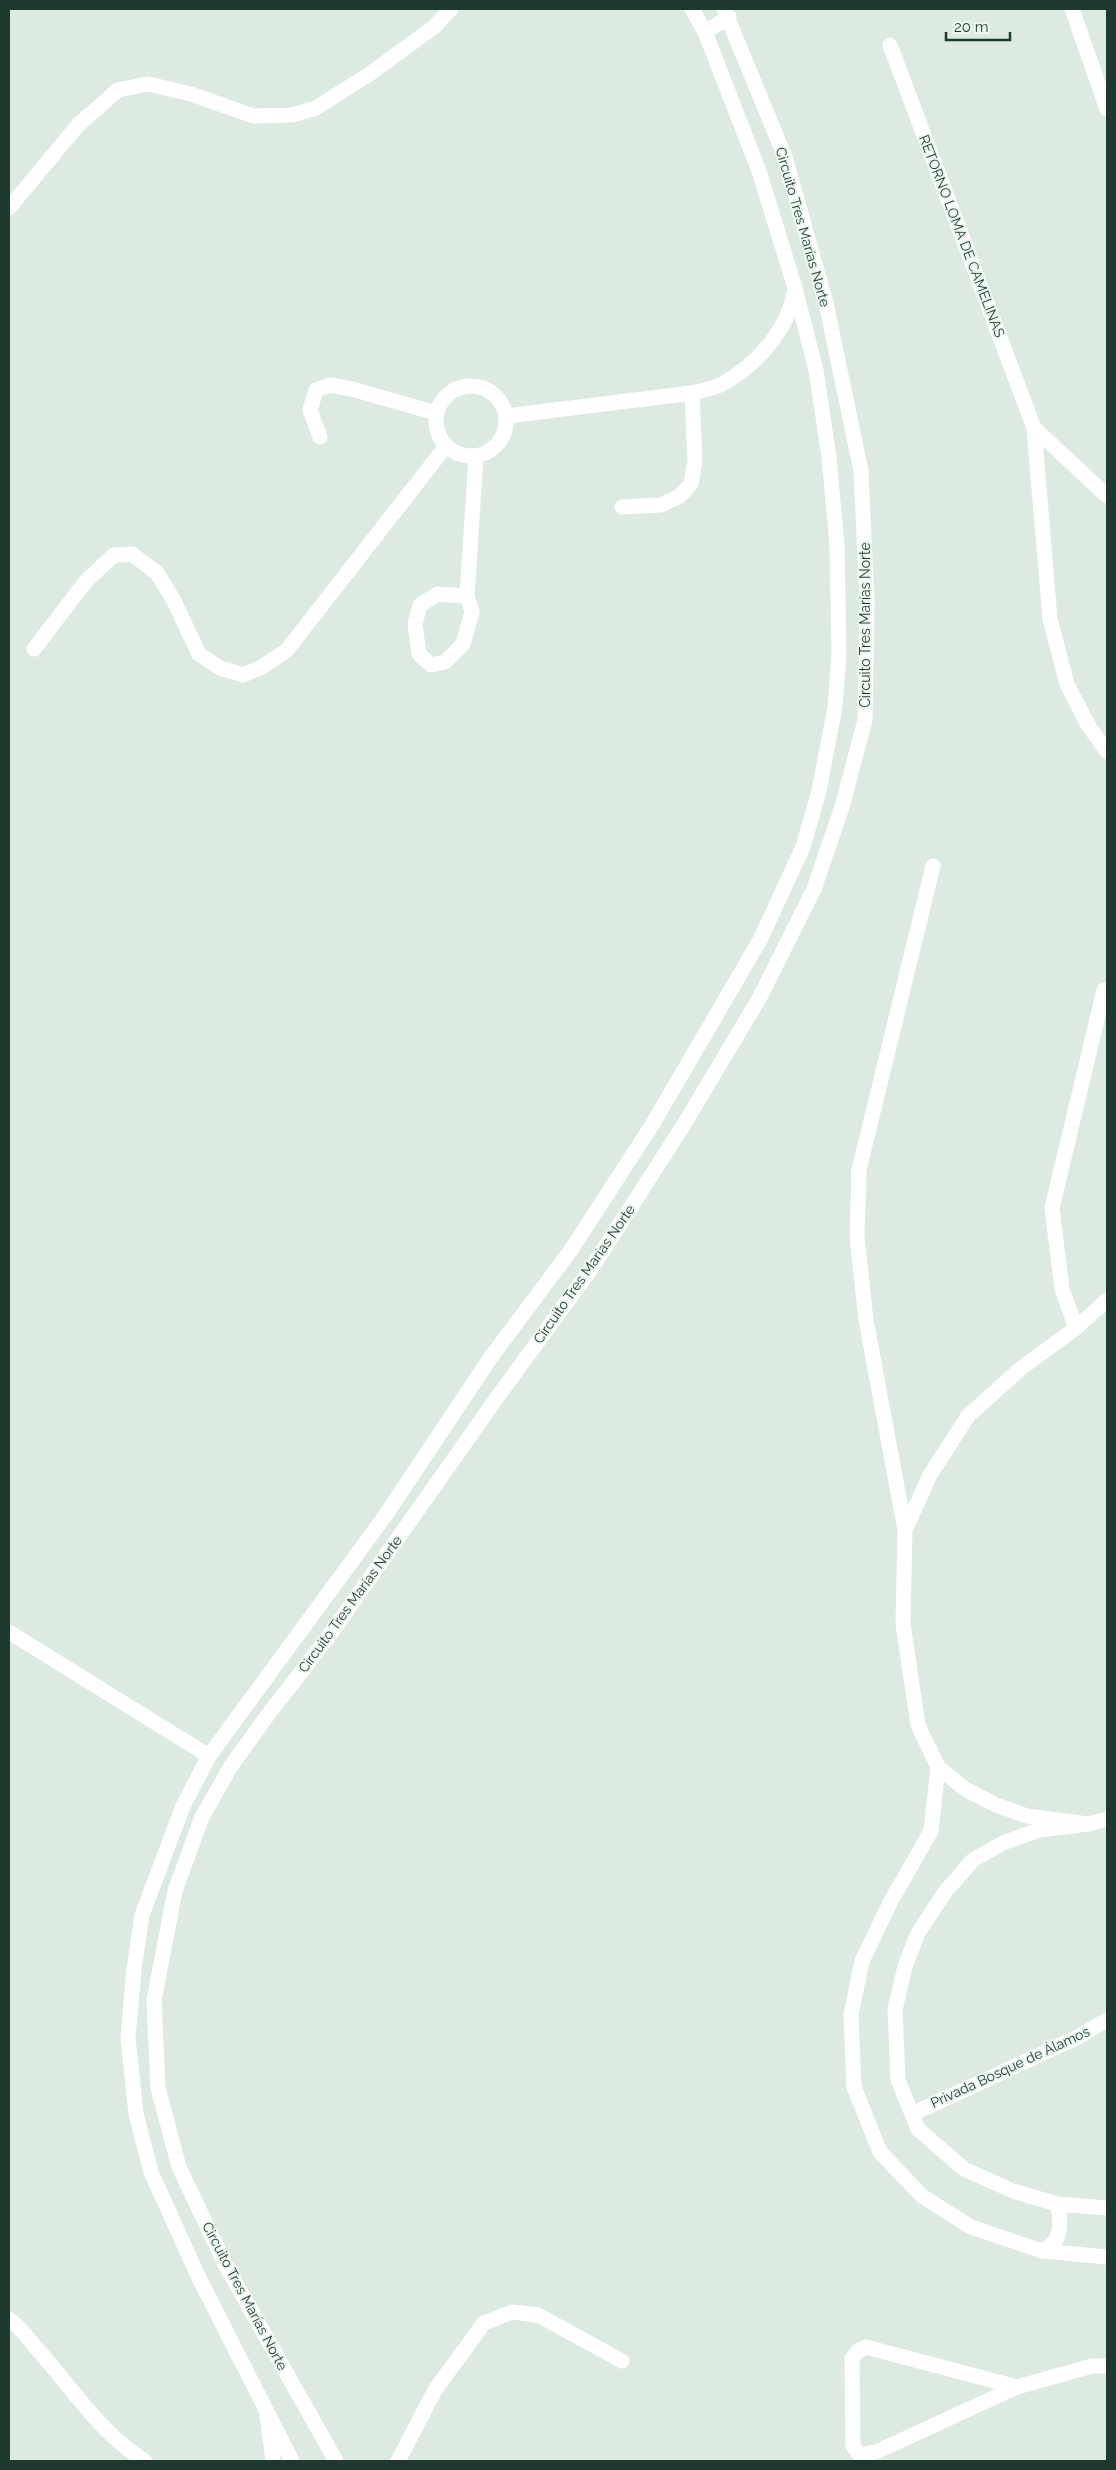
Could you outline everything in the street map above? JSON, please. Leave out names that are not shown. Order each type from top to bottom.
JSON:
[{"type":"street","points":[[9,208],[78,125],[118,90],[148,84],[191,94],[253,116],[292,115],[316,108],[371,74],[434,27],[451,9]]},
{"type":"street","name":"Circuito Tres Marías Norte","points":[[292,2461],[199,2278],[151,2172],[136,2114],[128,2038],[142,1915],[183,1806],[209,1756],[385,1516],[491,1357],[571,1250],[652,1125],[760,940],[803,847],[819,791],[835,707],[840,655],[837,546],[829,457],[816,370],[795,288],[759,171],[705,32],[692,9]]},
{"type":"street","points":[[1072,9],[1107,110]]},
{"type":"street","points":[[705,32],[727,13]]},
{"type":"street","name":"Circuito Tres Marías Norte","points":[[336,2461],[226,2266],[179,2167],[158,2088],[154,2000],[175,1891],[202,1817],[231,1766],[329,1636],[496,1399],[591,1269],[683,1126],[755,1005],[814,889],[842,807],[865,720],[867,602],[861,471],[826,302],[784,157],[727,13]]},
{"type":"street","name":"RETORNO LOMA DE CAMELINAS","points":[[890,45],[1034,428]]},
{"type":"street","points":[[506,416],[692,393],[720,385],[746,368],[772,340],[793,306],[795,288]]},
{"type":"street","points":[[320,437],[310,410],[316,390],[330,385],[352,389],[436,412]]},
{"type":"street","points":[[471,386],[483,388],[494,394],[501,402],[506,416],[503,437],[491,450],[476,457],[453,452],[446,446],[436,430],[436,412],[441,401],[452,391],[471,386]]},
{"type":"street","points":[[622,507],[661,505],[680,496],[691,484],[695,460],[692,393]]},
{"type":"street","points":[[1034,428],[1107,496]]},
{"type":"street","points":[[1034,428],[1050,619],[1067,684],[1088,725],[1107,752]]},
{"type":"street","points":[[34,649],[86,580],[114,556],[132,554],[157,573],[174,601],[199,654],[220,668],[243,675],[262,667],[287,650],[446,446]]},
{"type":"street","points":[[466,596],[438,594],[420,605],[415,624],[419,654],[431,666],[445,662],[463,644],[472,612],[466,596],[476,457]]},
{"type":"street","points":[[933,866],[859,1170],[857,1237],[866,1320],[905,1530],[903,1624],[918,1725],[938,1768],[965,1789],[996,1805],[1027,1816],[1088,1824]]},
{"type":"street","points":[[1076,1328],[1062,1289],[1052,1208],[1104,990]]},
{"type":"street","points":[[571,1250],[591,1269]]},
{"type":"street","points":[[905,1530],[930,1475],[968,1416],[1020,1369],[1076,1328],[1107,1300]]},
{"type":"street","points":[[9,1632],[209,1756]]},
{"type":"street","points":[[938,1768],[931,1831],[891,1901],[862,1961],[850,2015],[854,2087],[880,2152],[922,2196],[971,2226],[1042,2251],[1107,2257]]},
{"type":"street","points":[[1107,1819],[1088,1824],[1039,1830],[1003,1843],[973,1860],[945,1892],[918,1933],[905,1966],[895,2010],[898,2080],[918,2129],[964,2169],[1013,2191],[1057,2204],[1107,2208]]},
{"type":"street","points":[[142,1915],[167,1925]]},
{"type":"street","name":"Privada Bosque de Álamos","points":[[912,2114],[1076,2038],[1107,2020]]},
{"type":"street","points":[[1042,2251],[1051,2247],[1059,2234],[1061,2219],[1057,2204]]},
{"type":"street","points":[[398,2461],[435,2390],[484,2323],[512,2312],[538,2315],[622,2361]]},
{"type":"street","points":[[9,2319],[54,2368],[91,2415],[130,2452],[145,2461]]},
{"type":"street","points":[[1017,2387],[866,2347],[858,2351],[852,2359],[853,2446],[860,2455],[876,2452],[1017,2387],[1092,2366],[1107,2366]]},
{"type":"street","points":[[266,2408],[273,2461]]}]
